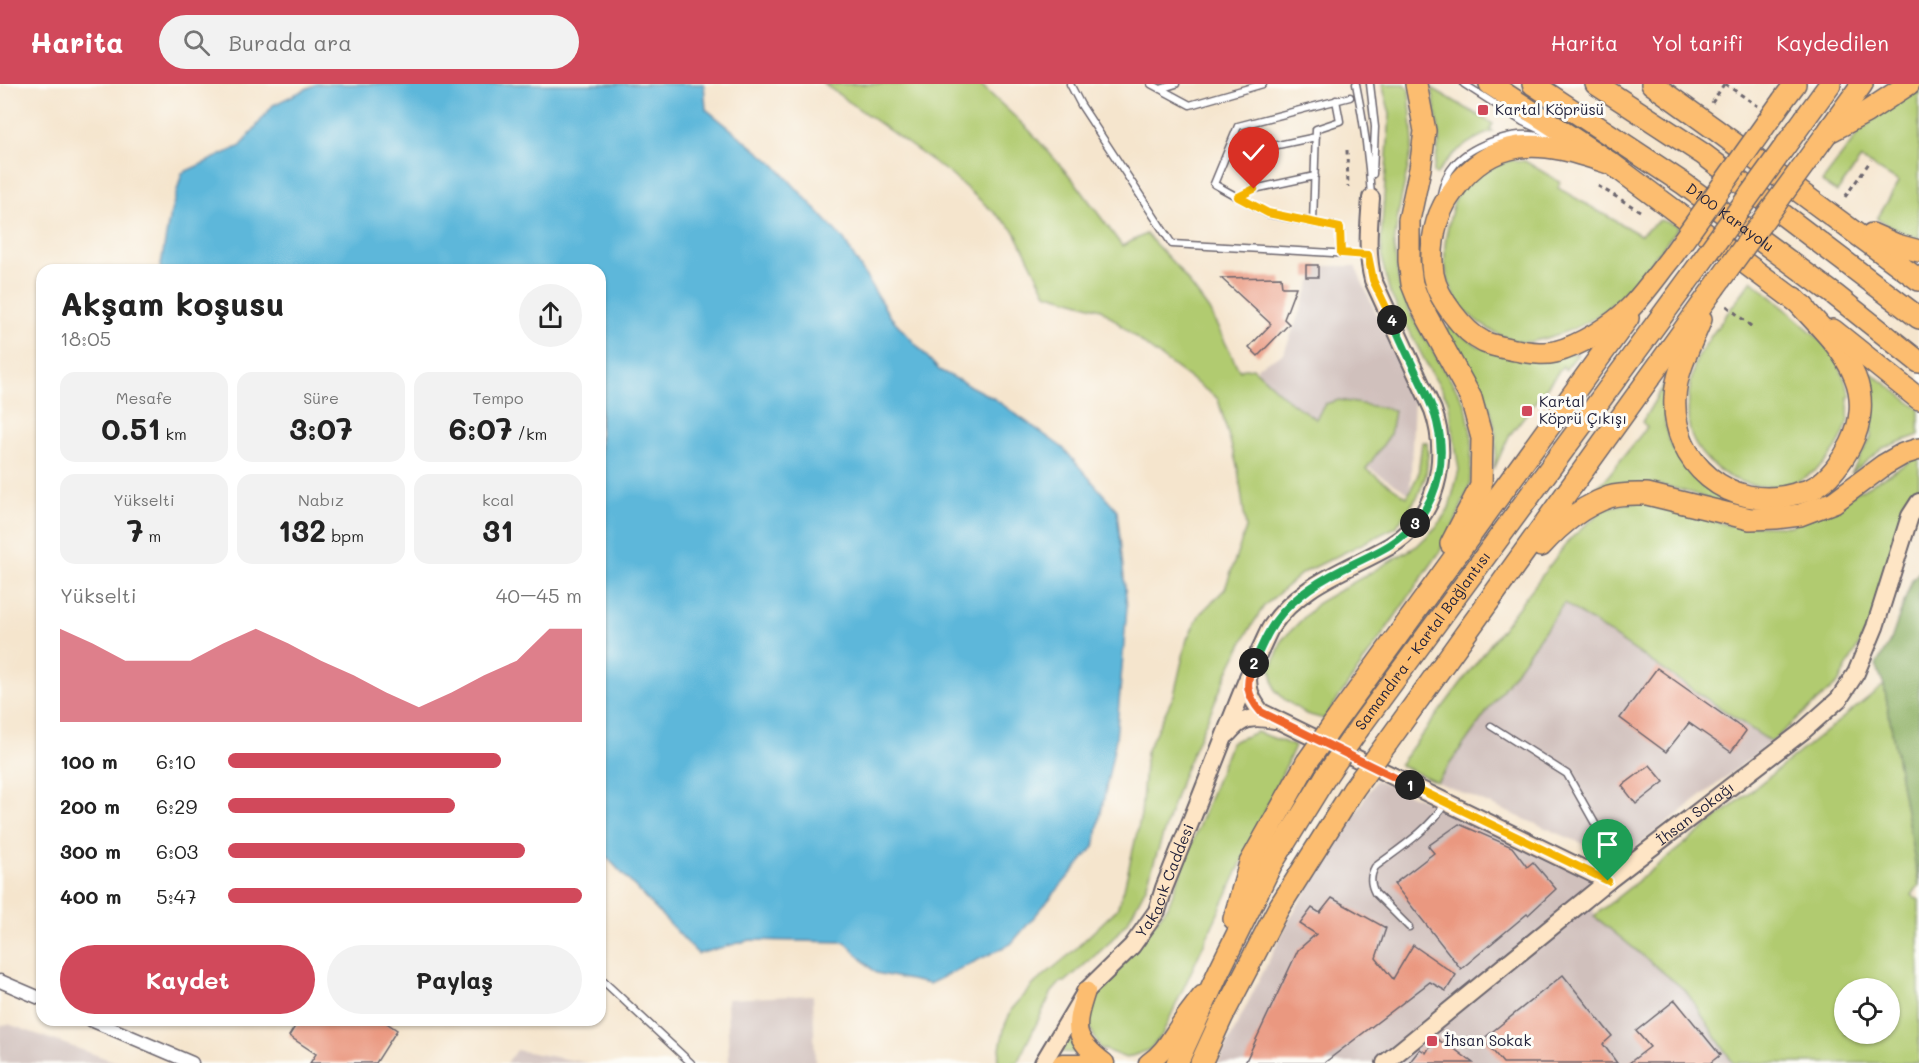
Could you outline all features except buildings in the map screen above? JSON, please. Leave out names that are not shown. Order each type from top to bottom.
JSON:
[{"type":"highway","points":[[1416,84],[1425,131],[1420,169],[1409,220],[1409,261],[1413,284],[1420,304],[1471,398],[1482,438],[1481,486],[1425,595]]},
{"type":"highway","points":[[1490,84],[1612,164],[1794,298],[1919,399]]},
{"type":"highway","name":"D100 Karayolu","points":[[1533,84],[1684,184],[1835,295],[1919,362]]},
{"type":"highway","points":[[1596,84],[1703,154],[1919,318]]},
{"type":"highway","points":[[1652,84],[1919,280]]},
{"type":"highway","points":[[1671,84],[1716,130]]},
{"type":"highway","name":"Samandıra - Kartal Bağlantısı","points":[[1177,1063],[1271,865],[1326,776],[1830,84]]},
{"type":"highway","points":[[1794,298],[1834,342],[1850,366],[1856,380],[1860,412],[1856,434],[1846,454],[1832,472],[1813,488],[1785,497],[1762,499],[1736,493],[1712,481],[1695,464],[1682,444],[1675,421],[1675,395],[1683,364],[1714,288],[1862,84]]},
{"type":"highway","points":[[1827,133],[1865,113],[1909,84]]},
{"type":"highway","points":[[1219,971],[1250,863],[1307,762],[1425,595],[1670,259],[1783,94]]},
{"type":"highway","points":[[1612,164],[1547,147],[1506,150],[1475,165],[1462,179],[1443,207],[1432,246],[1433,276],[1446,305],[1463,327],[1483,341],[1509,349],[1538,353],[1554,352],[1580,343],[1629,309],[1670,259]]},
{"type":"highway","points":[[1818,205],[1871,234],[1919,251]]},
{"type":"highway","name":"Samandıra - Kartal Bağlantısı","points":[[1202,1063],[1222,1017],[1278,909],[1353,790],[1714,288]]},
{"type":"highway","points":[[1485,605],[1557,528],[1588,507],[1610,497],[1647,494],[1750,519],[1800,516],[1834,502],[1884,465],[1903,454],[1919,449]]},
{"type":"main road","points":[[1148,1063],[1158,1057],[1168,1045],[1219,971]]},
{"type":"main road","points":[[1086,991],[1076,1028],[1092,1053],[1105,1063]]},
{"type":"main road","points":[[1062,1063],[1082,1063]]},
{"type":"street","name":"Yakacık Caddesi","points":[[1043,1063],[1086,991],[1132,946],[1157,911],[1248,675],[1271,628],[1299,598],[1322,580],[1391,545],[1407,533],[1419,519],[1436,487],[1440,468],[1438,424],[1373,280],[1368,255],[1371,198]]},
{"type":"street","name":"İhsan Sokağı","points":[[1385,1063],[1608,881],[1803,731],[1839,699],[1856,673],[1865,653],[1910,516],[1919,502]]},
{"type":"street","points":[[1248,675],[1248,691],[1261,712],[1608,881]]},
{"type":"street","points":[[1222,741],[1236,724],[1248,719],[1258,717],[1278,720]]},
{"type":"street","points":[[0,981],[36,996]]},
{"type":"street","points":[[105,1026],[192,1063]]},
{"type":"lane","points":[[1070,84],[1081,105],[1172,244],[1368,255]]},
{"type":"lane","points":[[1151,84],[1190,105],[1263,84]]},
{"type":"lane","points":[[1160,89],[1176,84]]},
{"type":"lane","points":[[1356,84],[1369,156],[1371,198]]},
{"type":"lane","points":[[1370,84],[1375,127],[1371,198]]},
{"type":"lane","points":[[1464,84],[1522,122],[1612,164]]},
{"type":"lane","points":[[1341,253],[1340,228],[1268,213],[1214,184],[1238,126],[1350,97]]},
{"type":"lane","points":[[1313,223],[1316,129],[1340,121],[1336,100]]},
{"type":"lane","points":[[1226,156],[1316,137]]},
{"type":"lane","points":[[1238,197],[1254,189],[1315,176]]},
{"type":"lane","points":[[1491,726],[1567,774],[1602,836],[1611,860],[1608,881]]},
{"type":"lane","points":[[1409,927],[1374,893],[1372,873],[1376,867],[1425,829],[1447,802]]},
{"type":"lane","points":[[606,984],[691,1063]]},
{"type":"path","points":[[1712,103],[1725,84],[1783,94]]},
{"type":"path","points":[[1347,150],[1348,187]]},
{"type":"path","points":[[1845,197],[1871,160]]},
{"type":"path","points":[[1598,186],[1640,211]]},
{"type":"path","points":[[1727,306],[1752,327]]},
{"type":"shaded area","points":[[1317,266],[1355,266],[1414,398],[1410,494],[1264,402],[1257,367],[1284,353]]},
{"type":"shaded area","points":[[1564,603],[1771,742],[1631,851],[1607,833],[1588,846],[1437,782]]},
{"type":"shaded area","points":[[1376,780],[1591,871],[1594,916],[1686,991],[1733,1063],[1218,1063],[1290,918]]},
{"type":"shaded area","points":[[813,995],[815,1063],[729,1063],[727,999]]},
{"type":"shaded area","points":[[8,1024],[119,1063],[0,1063],[0,1026]]},
{"type":"shaded area","points":[[516,1050],[588,1063],[507,1063]]},
{"type":"green space","points":[[824,84],[980,84],[1029,130],[1075,182],[1122,246],[1146,234],[1178,268],[1209,310],[1239,370],[1253,368],[1289,401],[1316,419],[1325,404],[1339,400],[1394,410],[1390,435],[1366,469],[1407,497],[1418,475],[1422,442],[1427,442],[1426,475],[1418,496],[1396,527],[1301,574],[1264,606],[1231,665],[1182,777],[1146,887],[1128,921],[1107,945],[1052,992],[1017,1063],[997,1063],[1005,1025],[1012,1009],[1035,983],[1069,955],[1117,909],[1124,889],[1141,815],[1146,752],[1174,695],[1187,639],[1200,614],[1225,589],[1246,528],[1238,469],[1218,399],[1150,349],[1101,309],[1046,293],[1014,230],[949,173]]},
{"type":"green space","points":[[1382,84],[1404,84],[1409,88],[1413,143],[1398,214],[1394,246],[1399,285],[1413,319],[1466,405],[1472,439],[1470,484],[1456,520],[1439,553],[1324,719],[1306,714],[1275,690],[1271,670],[1282,640],[1319,602],[1417,546],[1438,525],[1449,508],[1459,470],[1448,400],[1429,369],[1390,293],[1383,265],[1381,240],[1390,114]]},
{"type":"green space","points":[[1432,88],[1493,124],[1490,129],[1493,131],[1461,148],[1447,160],[1436,175],[1433,173],[1440,138]]},
{"type":"green space","points":[[1919,91],[1919,238],[1908,235],[1877,219],[1899,182],[1861,159],[1837,192],[1822,182],[1860,131],[1891,104]]},
{"type":"green space","points":[[1512,160],[1525,161],[1560,182],[1558,188],[1640,235],[1660,220],[1680,226],[1633,283],[1601,313],[1574,329],[1529,342],[1520,342],[1505,337],[1473,318],[1454,294],[1445,266],[1446,234],[1453,204],[1460,189],[1489,169]]},
{"type":"green space","points":[[1752,280],[1823,342],[1837,360],[1851,396],[1848,397],[1848,420],[1841,440],[1830,457],[1816,470],[1799,480],[1781,485],[1762,486],[1742,482],[1723,473],[1700,452],[1691,435],[1689,425],[1689,394],[1697,359]]},
{"type":"green space","points":[[1450,327],[1478,346],[1578,354],[1565,370],[1563,366],[1509,436],[1494,469],[1496,436],[1490,408],[1478,381],[1444,333]]},
{"type":"green space","points":[[1872,373],[1919,409],[1919,435],[1883,448],[1851,474],[1871,437],[1875,396]]},
{"type":"green space","points":[[1665,383],[1665,422],[1671,445],[1692,474],[1720,497],[1719,503],[1680,490],[1649,484],[1627,485],[1588,494],[1604,481],[1647,427],[1642,422]]},
{"type":"green space","points":[[1919,456],[1919,501],[1874,617],[1838,683],[1771,742],[1564,603],[1437,782],[1399,765],[1569,540],[1605,508],[1645,500],[1728,525],[1791,526],[1863,489]]},
{"type":"green space","points":[[1919,572],[1919,885],[1884,685],[1876,665],[1891,640],[1912,580]]},
{"type":"green space","points":[[1884,685],[1919,885],[1912,895],[1919,900],[1919,1063],[1733,1063],[1686,991],[1594,916]]},
{"type":"green space","points":[[1257,732],[1295,746],[1162,1035],[1149,1050],[1126,1058],[1100,1048],[1088,1024],[1091,1004],[1168,906],[1231,742]]},
{"type":"green space","points":[[1069,1035],[1079,1053],[1060,1052]]},
{"type":"water","points":[[316,84],[704,84],[706,109],[775,165],[844,240],[889,315],[939,370],[993,398],[1063,448],[1117,510],[1127,607],[1116,739],[1094,847],[1011,944],[929,984],[876,973],[845,942],[750,940],[698,954],[606,856],[606,264],[161,264],[169,219],[182,173],[241,146],[273,105]]},
{"type":"place","name":"Kartal Köprüsü","points":[[1483,110]]},
{"type":"place","name":"Kartal Köprü Çıkışı","points":[[1527,411]]},
{"type":"place","name":"İhsan Sokak","points":[[1432,1041]]},
{"type":"route","points":[[1254,189],[1238,197],[1268,213],[1340,228],[1341,253],[1368,255],[1373,280],[1438,424],[1440,468],[1430,502],[1407,533],[1391,545],[1322,580],[1282,614],[1271,628],[1248,675],[1248,691],[1253,702],[1261,712],[1608,881]]}]
